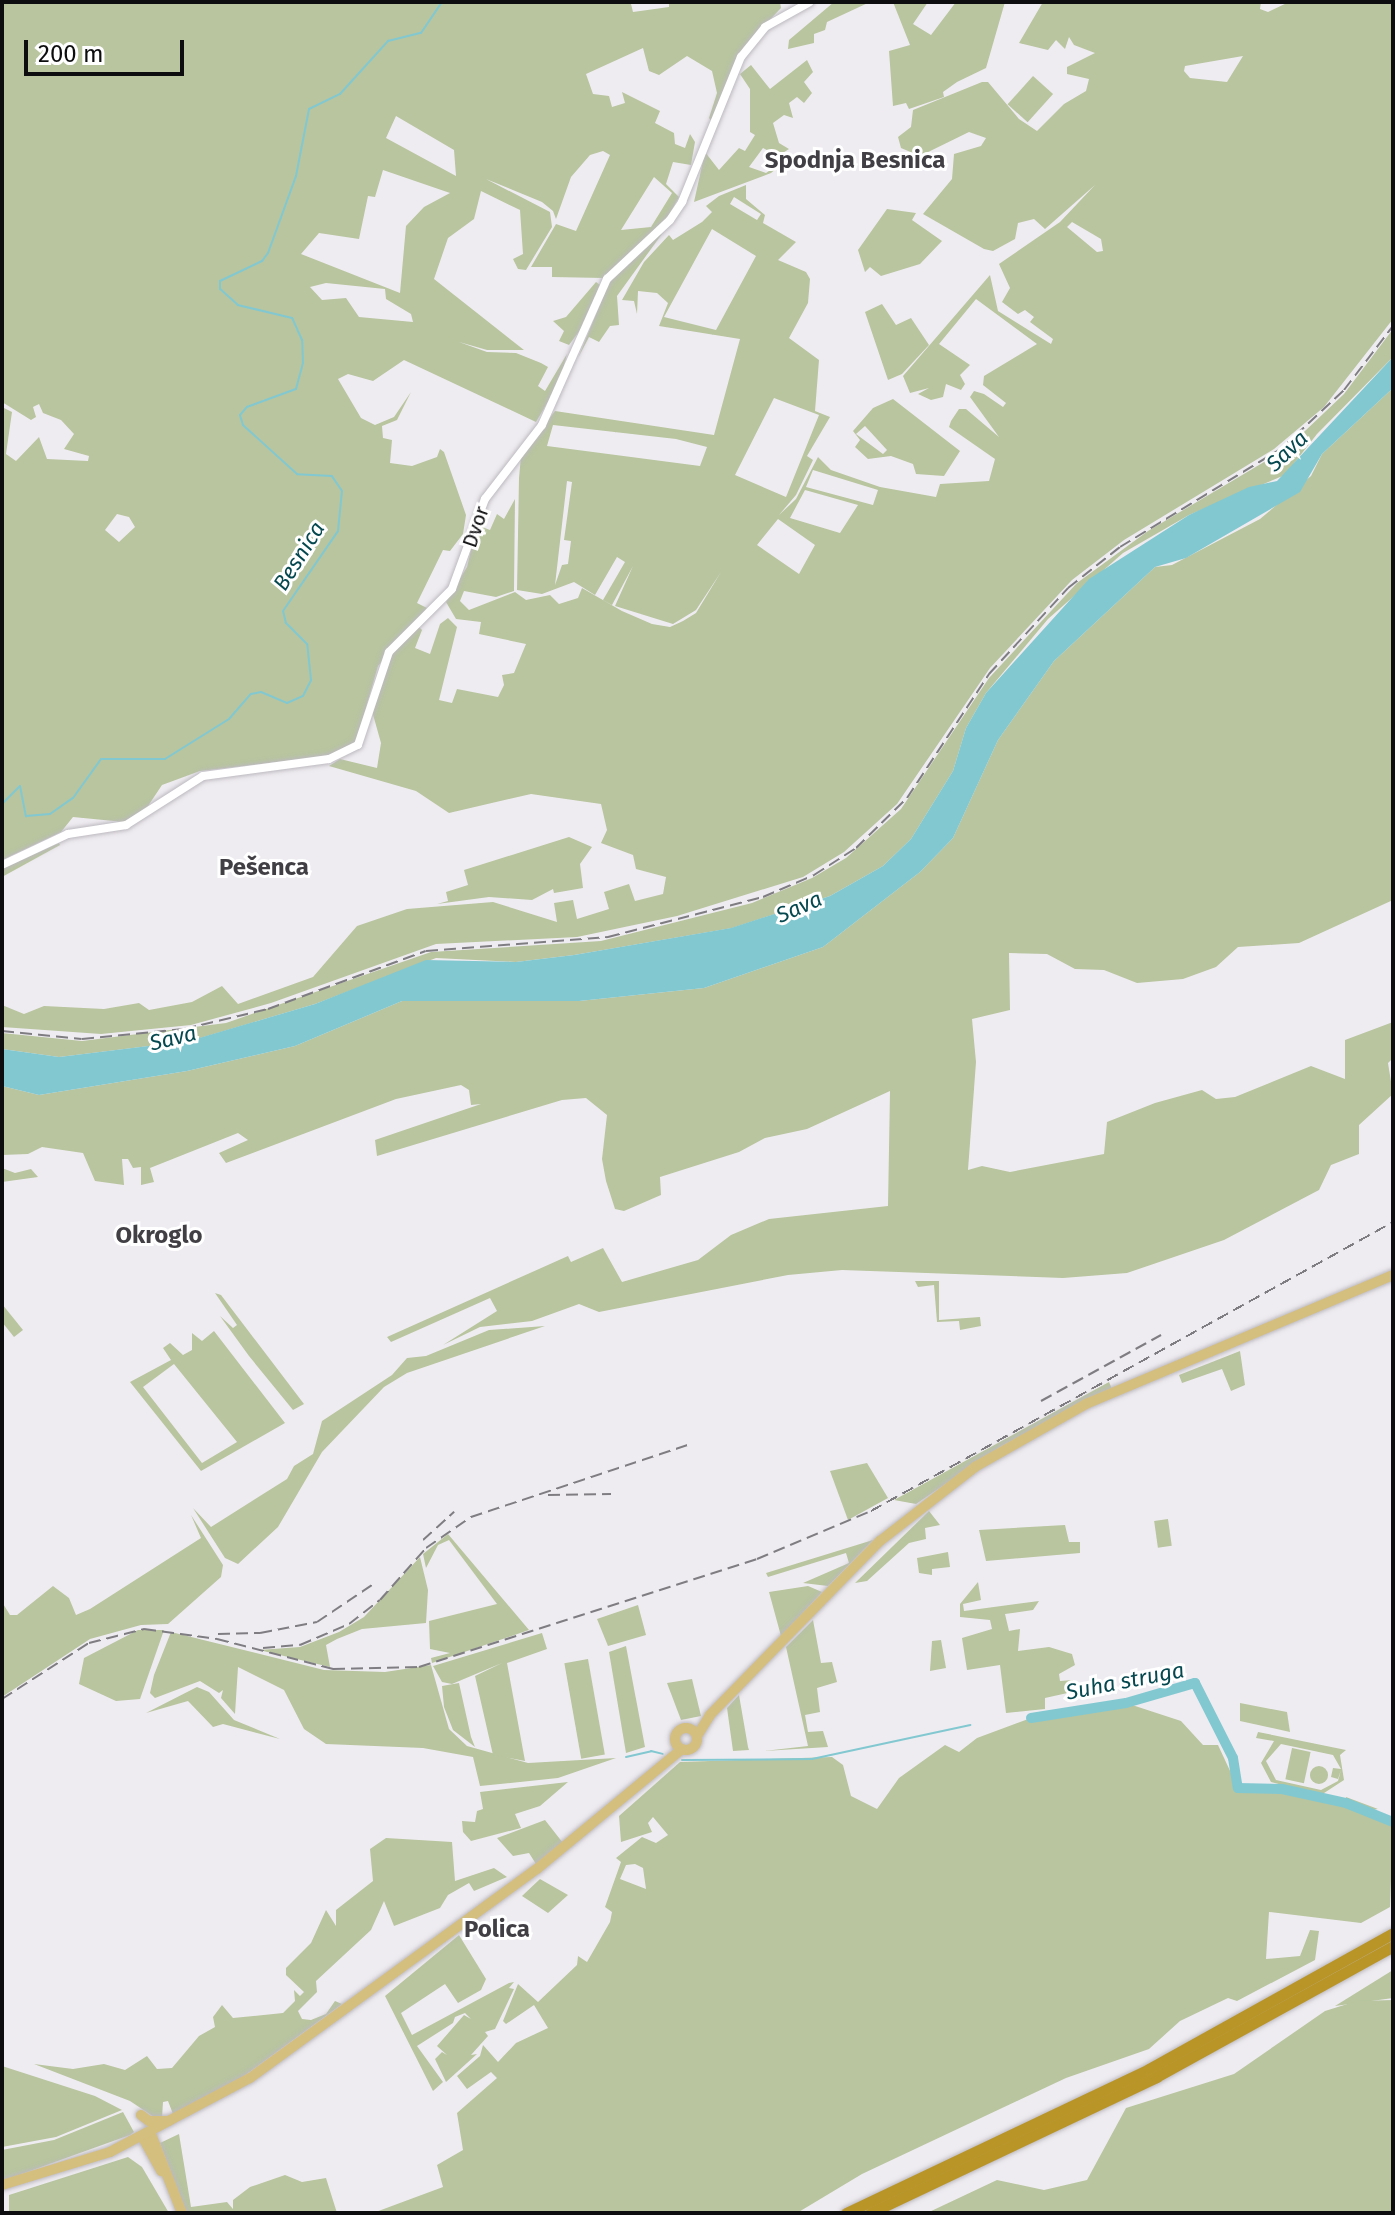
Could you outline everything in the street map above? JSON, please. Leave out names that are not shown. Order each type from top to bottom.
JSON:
[{"type":"highway","points":[[846,2213],[1149,2069],[1393,1933]]},
{"type":"highway","points":[[870,2213],[1156,2077],[1393,1946]]},
{"type":"main road","points":[[2,2185],[124,2146],[179,2120],[250,2078],[537,1869],[679,1746],[694,1747],[710,1715],[889,1533],[1003,1448],[1086,1404],[1393,1275]]},
{"type":"main road","points":[[679,1746],[677,1732],[710,1715]]},
{"type":"main road","points":[[688,1728],[697,1736]]},
{"type":"main road","points":[[141,2115],[158,2123],[179,2120]]},
{"type":"main road","points":[[147,2136],[152,2157],[164,2173]]},
{"type":"main road","points":[[147,2136],[182,2213]]},
{"type":"main road","points":[[124,2146],[152,2157]]},
{"type":"street","name":"Dvor","points":[[2,865],[68,834],[126,825],[203,776],[329,759],[358,745],[389,652],[452,589],[485,499],[542,425],[607,279],[670,220],[682,202],[741,57],[765,27],[810,2]]},
{"type":"green space","points":[[2,2],[650,2],[631,4],[633,12],[669,7],[669,2],[780,2],[781,8],[744,47],[713,123],[709,118],[717,93],[712,71],[687,56],[659,75],[649,71],[643,48],[586,74],[593,94],[609,96],[612,107],[625,103],[622,92],[660,111],[655,123],[674,133],[675,144],[685,148],[690,134],[695,142],[691,165],[673,162],[666,184],[679,197],[667,218],[604,278],[552,277],[552,267],[531,267],[556,224],[576,231],[610,155],[603,151],[590,155],[571,177],[556,219],[553,211],[542,202],[486,179],[550,212],[552,227],[526,270],[518,269],[513,259],[523,254],[520,210],[481,191],[474,219],[448,238],[434,279],[524,350],[487,350],[459,342],[487,352],[516,353],[541,363],[548,367],[538,386],[545,391],[567,354],[560,381],[536,422],[404,360],[373,381],[348,374],[338,379],[361,418],[375,425],[394,417],[411,392],[397,420],[382,426],[383,438],[392,440],[390,463],[412,466],[437,457],[440,449],[444,452],[466,515],[463,534],[450,551],[443,550],[417,603],[427,608],[378,666],[356,742],[329,756],[200,771],[162,785],[148,806],[124,822],[73,817],[61,832],[2,860],[2,407],[12,412],[6,454],[16,461],[39,437],[47,459],[88,461],[89,456],[64,449],[74,434],[61,420],[43,413],[39,404],[33,407],[36,417],[31,420],[2,402]],"holes":[[[396,116],[454,150],[456,176],[386,138]],[[383,170],[450,193],[424,207],[406,226],[400,293],[301,254],[319,233],[359,239],[368,196],[375,197]],[[654,177],[672,193],[651,227],[621,230]],[[326,283],[385,289],[386,299],[411,314],[413,322],[359,317],[346,298],[322,300],[310,287]],[[117,514],[129,517],[135,527],[119,542],[105,530]]]},
{"type":"green space","points":[[834,2],[870,2],[827,22],[825,30],[814,34],[814,43],[788,49],[789,40]]},
{"type":"green space","points":[[893,2],[928,2],[913,24],[931,35],[956,2],[1005,2],[986,68],[957,82],[943,92],[944,97],[909,109],[906,103],[893,106],[889,51],[910,45]]},
{"type":"green space","points":[[1043,2],[1261,2],[1260,9],[1268,12],[1289,2],[1393,2],[1393,319],[1324,407],[1274,449],[1124,540],[1072,580],[990,668],[897,804],[844,852],[803,877],[677,916],[577,937],[436,944],[271,1003],[191,1025],[101,1034],[2,1027],[2,1005],[24,1014],[44,1006],[104,1009],[139,1003],[149,1010],[192,1002],[222,986],[238,1004],[313,977],[357,926],[407,909],[493,902],[557,922],[554,903],[573,900],[577,919],[609,909],[604,892],[629,884],[635,901],[663,894],[666,877],[636,869],[633,855],[601,843],[607,830],[601,804],[531,794],[449,813],[416,791],[329,766],[340,759],[377,768],[381,743],[372,711],[394,650],[418,626],[422,630],[415,648],[430,654],[440,624],[448,618],[457,627],[439,700],[452,703],[457,689],[498,697],[504,685],[502,675],[514,673],[526,644],[479,634],[481,622],[456,619],[446,602],[467,567],[477,525],[490,530],[497,514],[504,519],[515,499],[514,591],[496,597],[464,591],[460,601],[469,610],[515,592],[526,600],[550,595],[559,604],[578,598],[582,588],[622,611],[652,624],[670,627],[696,613],[721,572],[696,610],[673,624],[615,606],[633,566],[612,605],[603,600],[625,562],[617,557],[595,595],[574,582],[542,594],[517,590],[519,478],[521,456],[555,411],[714,435],[740,339],[659,326],[668,303],[657,293],[638,291],[637,314],[634,301],[622,300],[644,262],[669,235],[673,240],[702,222],[712,212],[706,206],[719,196],[746,185],[746,199],[765,215],[763,223],[796,242],[778,260],[806,272],[810,279],[808,303],[789,338],[819,360],[815,411],[830,417],[807,456],[813,460],[796,495],[779,515],[796,499],[818,457],[831,470],[880,487],[936,497],[940,484],[989,481],[995,459],[949,427],[951,421],[959,409],[966,409],[999,437],[970,397],[974,391],[984,394],[1003,407],[1006,403],[983,385],[984,376],[1037,344],[976,299],[939,344],[970,365],[960,375],[965,384],[961,390],[946,384],[943,397],[931,400],[918,394],[929,388],[910,393],[903,376],[990,275],[998,311],[1051,344],[1053,339],[1030,322],[1034,317],[1025,310],[1018,314],[1002,302],[1010,288],[999,264],[1060,222],[1095,185],[1045,229],[1034,219],[1018,223],[1015,239],[993,251],[984,249],[923,214],[952,179],[954,154],[981,146],[986,138],[969,132],[920,156],[901,148],[898,137],[911,127],[913,110],[982,82],[988,82],[1019,119],[1037,131],[1064,104],[1086,91],[1089,79],[1067,74],[1067,67],[1095,53],[1074,45],[1069,37],[1065,49],[1056,40],[1048,50],[1019,43]],"holes":[[[1243,56],[1227,82],[1190,78],[1184,71],[1185,66]],[[734,197],[761,214],[757,220],[730,204]],[[1072,222],[1101,239],[1103,251],[1097,252],[1067,227]],[[712,229],[756,256],[716,330],[664,317]],[[774,398],[819,415],[786,497],[735,475]],[[553,425],[676,439],[707,447],[700,466],[547,446]],[[813,470],[878,490],[873,505],[806,487]],[[567,481],[572,482],[564,540],[571,541],[568,564],[562,565],[555,585]],[[805,490],[858,505],[840,533],[790,518]],[[778,519],[815,545],[799,574],[757,545]]]},
{"type":"green space","points":[[807,60],[813,72],[804,82],[812,93],[804,103],[797,97],[789,103],[793,118],[784,115],[773,123],[779,143],[789,149],[778,156],[763,148],[749,167],[766,173],[794,154],[771,173],[694,202],[705,152],[719,170],[739,148],[745,151],[755,135],[750,132],[750,89],[740,74],[751,65],[770,89]]},
{"type":"green space","points":[[1033,76],[1053,94],[1028,122],[1008,104]]},
{"type":"green space","points":[[887,209],[916,213],[912,220],[942,241],[920,264],[881,276],[870,267],[865,272],[858,250]]},
{"type":"green space","points":[[664,231],[617,296],[619,325],[610,326],[599,342],[589,337],[578,358],[609,283]]},
{"type":"green space","points":[[596,282],[600,285],[583,326],[569,345],[559,341],[564,331],[553,321],[566,317]]},
{"type":"green space","points":[[882,304],[896,325],[911,318],[929,345],[902,374],[888,380],[865,312]]},
{"type":"green space","points":[[1393,329],[1393,357],[1317,434],[1285,475],[1189,515],[1123,553],[1048,619],[986,693],[966,728],[953,771],[911,839],[883,866],[830,896],[732,928],[574,955],[516,962],[436,958],[315,1004],[190,1041],[59,1057],[2,1049],[2,1033],[82,1041],[226,1023],[431,952],[601,941],[752,903],[812,878],[846,858],[901,809],[989,678],[1077,583],[1148,531],[1286,449],[1344,394]]},
{"type":"green space","points":[[1393,388],[1393,900],[1299,943],[1238,947],[1216,967],[1183,979],[1137,983],[1104,970],[1075,969],[1047,954],[1009,953],[1010,1010],[972,1019],[976,1062],[968,1170],[982,1166],[1010,1172],[1104,1154],[1107,1122],[1155,1103],[1202,1090],[1216,1099],[1235,1097],[1311,1066],[1345,1079],[1345,1040],[1393,1022],[1393,1058],[1388,1063],[1393,1094],[1359,1125],[1359,1154],[1331,1165],[1319,1190],[1224,1240],[1127,1273],[1063,1278],[842,1270],[788,1275],[599,1312],[579,1304],[532,1321],[480,1327],[443,1345],[497,1311],[490,1298],[391,1342],[387,1337],[568,1256],[571,1262],[603,1248],[622,1282],[698,1260],[731,1235],[769,1219],[888,1206],[890,1091],[807,1129],[765,1138],[739,1152],[660,1177],[661,1195],[624,1211],[615,1209],[602,1159],[607,1115],[586,1098],[562,1100],[377,1156],[375,1140],[481,1104],[471,1105],[469,1090],[461,1085],[396,1099],[226,1163],[219,1153],[248,1140],[238,1133],[150,1168],[154,1182],[141,1185],[141,1167],[133,1168],[128,1159],[122,1159],[124,1185],[95,1181],[83,1153],[42,1147],[28,1154],[2,1155],[2,1086],[39,1095],[187,1071],[295,1046],[402,1001],[579,1001],[704,988],[823,947],[920,872],[953,838],[998,740],[1054,661],[1155,567],[1172,565],[1260,519],[1311,476],[1322,454]]},
{"type":"green space","points":[[893,399],[960,451],[944,476],[916,474],[913,464],[891,456],[868,459],[855,447],[860,440],[853,431],[873,408]],"holes":[[[865,426],[887,450],[883,454],[856,434]]]},
{"type":"green space","points":[[569,837],[592,847],[580,864],[583,888],[554,893],[553,889],[532,900],[489,897],[437,904],[448,901],[446,892],[468,885],[464,870]]},
{"type":"green space","points":[[60,845],[2,877],[2,869]]},
{"type":"green space","points":[[2,1168],[15,1173],[31,1169],[38,1177],[2,1182]]},
{"type":"green space","points":[[915,1281],[939,1281],[939,1320],[980,1317],[981,1326],[960,1330],[959,1321],[937,1322],[934,1285],[918,1287]]},
{"type":"green space","points":[[215,1293],[221,1295],[304,1404],[293,1410],[249,1356],[220,1316],[233,1328],[237,1325]]},
{"type":"green space","points":[[2,1304],[23,1330],[14,1337],[2,1322]]},
{"type":"green space","points":[[545,1326],[407,1373],[384,1387],[322,1452],[278,1527],[238,1564],[225,1558],[193,1508],[211,1527],[287,1479],[294,1466],[313,1454],[322,1421],[392,1375],[407,1358],[426,1356],[489,1330]]},
{"type":"green space","points":[[214,1331],[285,1423],[201,1471],[130,1382],[171,1360],[163,1348],[170,1343],[183,1355],[192,1350],[192,1333],[202,1341]],"holes":[[[174,1364],[237,1442],[202,1463],[143,1387]]]},
{"type":"green space","points":[[1240,1351],[1245,1385],[1231,1391],[1222,1369],[1182,1383],[1179,1375]]},
{"type":"green space","points":[[1109,1382],[1112,1389],[1001,1446],[916,1504],[894,1500]]},
{"type":"green space","points":[[867,1463],[888,1498],[848,1520],[830,1471]]},
{"type":"green space","points":[[929,1511],[940,1525],[925,1528],[926,1539],[909,1543],[867,1581],[855,1583]]},
{"type":"green space","points":[[191,1515],[223,1565],[221,1577],[168,1624],[141,1625],[90,1639],[2,1697],[2,1602],[10,1615],[17,1615],[53,1586],[69,1598],[76,1615],[90,1609],[201,1538]]},
{"type":"green space","points":[[1168,1519],[1172,1546],[1158,1548],[1154,1521]]},
{"type":"green space","points":[[1065,1525],[1069,1542],[1080,1542],[1080,1553],[986,1561],[979,1530]]},
{"type":"green space","points":[[448,1534],[529,1630],[432,1663],[431,1658],[450,1653],[430,1649],[429,1621],[497,1604],[449,1540],[438,1545],[426,1568],[423,1554]]},
{"type":"green space","points":[[873,1540],[828,1586],[803,1583],[849,1563],[846,1553],[768,1577],[766,1573]]},
{"type":"green space","points":[[948,1552],[950,1567],[932,1569],[932,1575],[919,1573],[917,1558]]},
{"type":"green space","points":[[420,1557],[428,1590],[426,1623],[362,1629],[337,1639],[326,1645],[330,1667],[259,1650],[300,1647],[339,1632],[364,1617]]},
{"type":"green space","points":[[978,1582],[981,1600],[963,1604],[964,1611],[1039,1601],[1033,1610],[1005,1614],[1009,1631],[1020,1629],[1018,1651],[1049,1647],[1072,1654],[1075,1665],[1059,1674],[1060,1681],[1073,1680],[1072,1692],[1045,1698],[1045,1709],[1006,1713],[1000,1665],[967,1670],[962,1638],[992,1629],[990,1620],[960,1617],[960,1604]]},
{"type":"green space","points":[[808,1586],[822,1592],[781,1636],[769,1592]]},
{"type":"green space","points":[[638,1605],[646,1635],[608,1646],[597,1619]]},
{"type":"green space","points":[[813,1620],[821,1663],[832,1662],[837,1682],[817,1688],[820,1712],[805,1715],[808,1732],[823,1731],[828,1747],[764,1751],[808,1746],[786,1647]]},
{"type":"green space","points":[[138,1630],[164,1630],[140,1699],[116,1701],[79,1684],[84,1658]]},
{"type":"green space","points":[[171,1632],[324,1670],[385,1672],[431,1665],[449,1729],[467,1746],[528,1763],[616,1758],[558,1778],[480,1786],[473,1757],[423,1748],[326,1744],[304,1729],[284,1690],[238,1667],[235,1714],[221,1698],[223,1690],[219,1693],[200,1681],[155,1698],[150,1693],[154,1675]]},
{"type":"green space","points":[[542,1633],[547,1649],[507,1663],[525,1761],[493,1755],[475,1676],[502,1663],[452,1684],[442,1682],[433,1666]]},
{"type":"green space","points":[[941,1640],[946,1668],[930,1671],[932,1641]]},
{"type":"green space","points":[[626,1646],[645,1747],[626,1753],[609,1652]]},
{"type":"green space","points":[[588,1659],[605,1755],[581,1759],[564,1663]]},
{"type":"green space","points":[[692,1679],[701,1716],[681,1720],[667,1683]]},
{"type":"green space","points":[[459,1683],[475,1747],[453,1730],[444,1707],[442,1686]]},
{"type":"green space","points":[[197,1687],[209,1692],[234,1720],[280,1739],[223,1724],[213,1727],[188,1701],[146,1713]]},
{"type":"green space","points":[[739,1695],[749,1750],[733,1751],[727,1708]]},
{"type":"green space","points":[[1126,1703],[1181,1721],[1203,1745],[1218,1745],[1238,1788],[1282,1789],[1345,1803],[1346,1797],[1378,1809],[1365,1811],[1393,1823],[1390,1907],[1361,1923],[1269,1912],[1266,1959],[1300,1956],[1310,1930],[1319,1931],[1315,1960],[1237,2001],[1228,1998],[1180,2021],[1149,2049],[1066,2078],[862,2174],[797,2213],[373,2213],[443,2187],[437,2165],[463,2150],[457,2113],[497,2078],[491,2072],[467,2089],[457,2076],[480,2056],[483,2045],[498,2062],[516,2043],[548,2028],[534,2005],[506,2024],[503,2021],[518,1984],[538,2002],[577,1965],[578,1956],[587,1962],[610,1922],[612,1912],[605,1907],[621,1862],[616,1858],[642,1837],[656,1843],[668,1835],[653,1817],[648,1823],[652,1832],[621,1842],[619,1816],[680,1762],[832,1757],[843,1765],[851,1796],[877,1809],[899,1778],[945,1745],[959,1752],[977,1738],[1031,1718]],"holes":[[[635,1864],[643,1868],[646,1889],[620,1879],[626,1865]]]},
{"type":"green space","points":[[1240,1703],[1287,1712],[1290,1732],[1240,1721]]},
{"type":"green space","points":[[1258,1732],[1346,1750],[1340,1755],[1344,1780],[1321,1795],[1271,1782],[1261,1763],[1274,1741],[1256,1738]],"holes":[[[1281,1744],[1333,1755],[1341,1769],[1333,1768],[1331,1777],[1338,1779],[1341,1770],[1338,1781],[1321,1790],[1276,1780],[1266,1761]]]},
{"type":"green space","points":[[1292,1748],[1311,1752],[1304,1783],[1285,1779]]},
{"type":"green space","points":[[1319,1766],[1328,1775],[1319,1784],[1310,1775]]},
{"type":"green space","points":[[568,1782],[540,1806],[515,1814],[521,1828],[471,1841],[463,1832],[462,1821],[475,1822],[477,1811],[483,1809],[480,1792]]},
{"type":"green space","points":[[545,1820],[563,1843],[536,1864],[529,1853],[513,1856],[497,1838]]},
{"type":"green space","points":[[386,1838],[452,1842],[455,1881],[494,1868],[507,1877],[474,1891],[469,1883],[448,1895],[440,1908],[394,1926],[384,1901],[371,1930],[316,1981],[317,1992],[298,2011],[302,2019],[311,2020],[326,2014],[335,2001],[342,2004],[241,2078],[173,2114],[168,2101],[163,2102],[162,2118],[157,2119],[130,2101],[34,2064],[73,2069],[104,2064],[125,2070],[147,2056],[157,2069],[172,2068],[199,2036],[215,2027],[213,2017],[222,2005],[233,2018],[283,2013],[295,2001],[294,1990],[300,1996],[304,1992],[286,1975],[286,1968],[311,1943],[326,1910],[336,1926],[336,1910],[373,1881],[370,1849]]},
{"type":"green space","points":[[540,1879],[568,1895],[548,1913],[522,1896]]},
{"type":"green space","points":[[459,1935],[486,1979],[481,1990],[458,2003],[445,1984],[401,2013],[412,2035],[509,1983],[514,1982],[509,1988],[514,1989],[495,2029],[485,2032],[488,2036],[471,2055],[477,2054],[446,2082],[435,2059],[442,2052],[447,2055],[437,2046],[464,2015],[471,2019],[465,2013],[455,2017],[453,2023],[417,2046],[443,2082],[433,2091],[385,1996]]},
{"type":"green space","points":[[1393,1970],[1393,1998],[1335,2006]]},
{"type":"green space","points":[[1393,2000],[1393,2213],[927,2213],[997,2180],[1044,2190],[1087,2180],[1126,2108],[1234,2074],[1325,2011],[1357,2001]]},
{"type":"green space","points":[[2,2066],[95,2096],[122,2110],[56,2137],[2,2147]]},
{"type":"green space","points":[[123,2112],[134,2132],[130,2135],[2,2181],[2,2150],[54,2140]]},
{"type":"green space","points":[[179,2134],[191,2207],[227,2202],[233,2209],[233,2200],[250,2187],[285,2175],[302,2182],[326,2178],[337,2213],[186,2213],[160,2143]]},
{"type":"green space","points":[[128,2157],[142,2167],[169,2213],[9,2213],[9,2195]]},
{"type":"water","name":"Sava","points":[[1393,357],[1393,388],[1322,454],[1300,492],[1186,558],[1155,567],[1054,661],[998,740],[953,838],[920,872],[823,947],[704,988],[579,1001],[402,1001],[295,1046],[187,1071],[39,1095],[2,1086],[2,1049],[59,1057],[189,1041],[315,1004],[426,960],[516,962],[574,955],[731,928],[830,896],[883,866],[911,839],[953,771],[966,728],[986,693],[1089,579],[1189,515],[1249,487],[1277,481]]},
{"type":"waterway","name":"Besnica","points":[[2,804],[20,786],[26,816],[50,814],[73,798],[101,759],[165,759],[229,719],[251,694],[261,692],[287,703],[303,696],[311,680],[307,644],[286,623],[283,611],[338,531],[342,491],[332,476],[297,474],[243,425],[240,415],[247,407],[296,389],[303,363],[302,340],[292,318],[238,305],[220,289],[220,281],[262,261],[268,253],[296,176],[309,109],[340,94],[388,41],[421,33],[442,2]]},
{"type":"waterway","name":"Suha struga","points":[[1031,1718],[1126,1703],[1195,1683],[1233,1758],[1238,1788],[1282,1789],[1346,1803],[1393,1822]]},
{"type":"waterway","points":[[682,1760],[812,1759],[970,1725]]},
{"type":"waterway","points":[[626,1757],[651,1751],[663,1754]]},
{"type":"railway","points":[[2,1031],[82,1039],[184,1029],[268,1009],[426,951],[608,937],[763,897],[814,875],[856,848],[907,798],[989,674],[1068,588],[1120,547],[1282,448],[1344,390],[1393,326]]},
{"type":"railway","points":[[2,1699],[89,1643],[144,1629],[217,1639],[333,1669],[419,1667],[757,1559],[871,1511],[1393,1222]]},
{"type":"railway","points":[[1041,1401],[1161,1335]]},
{"type":"railway","points":[[263,1648],[300,1645],[349,1624],[380,1600],[426,1548],[471,1517],[688,1445]]},
{"type":"railway","points":[[548,1495],[611,1494]]},
{"type":"railway","points":[[423,1540],[454,1512]]},
{"type":"railway","points":[[218,1634],[260,1633],[317,1622],[372,1585]]},
{"type":"district","name":"Spodnja Besnica","points":[[855,161]]},
{"type":"district","name":"Pešenca","points":[[264,868]]},
{"type":"district","name":"Okroglo","points":[[159,1236]]},
{"type":"district","name":"Polica","points":[[497,1930]]}]
